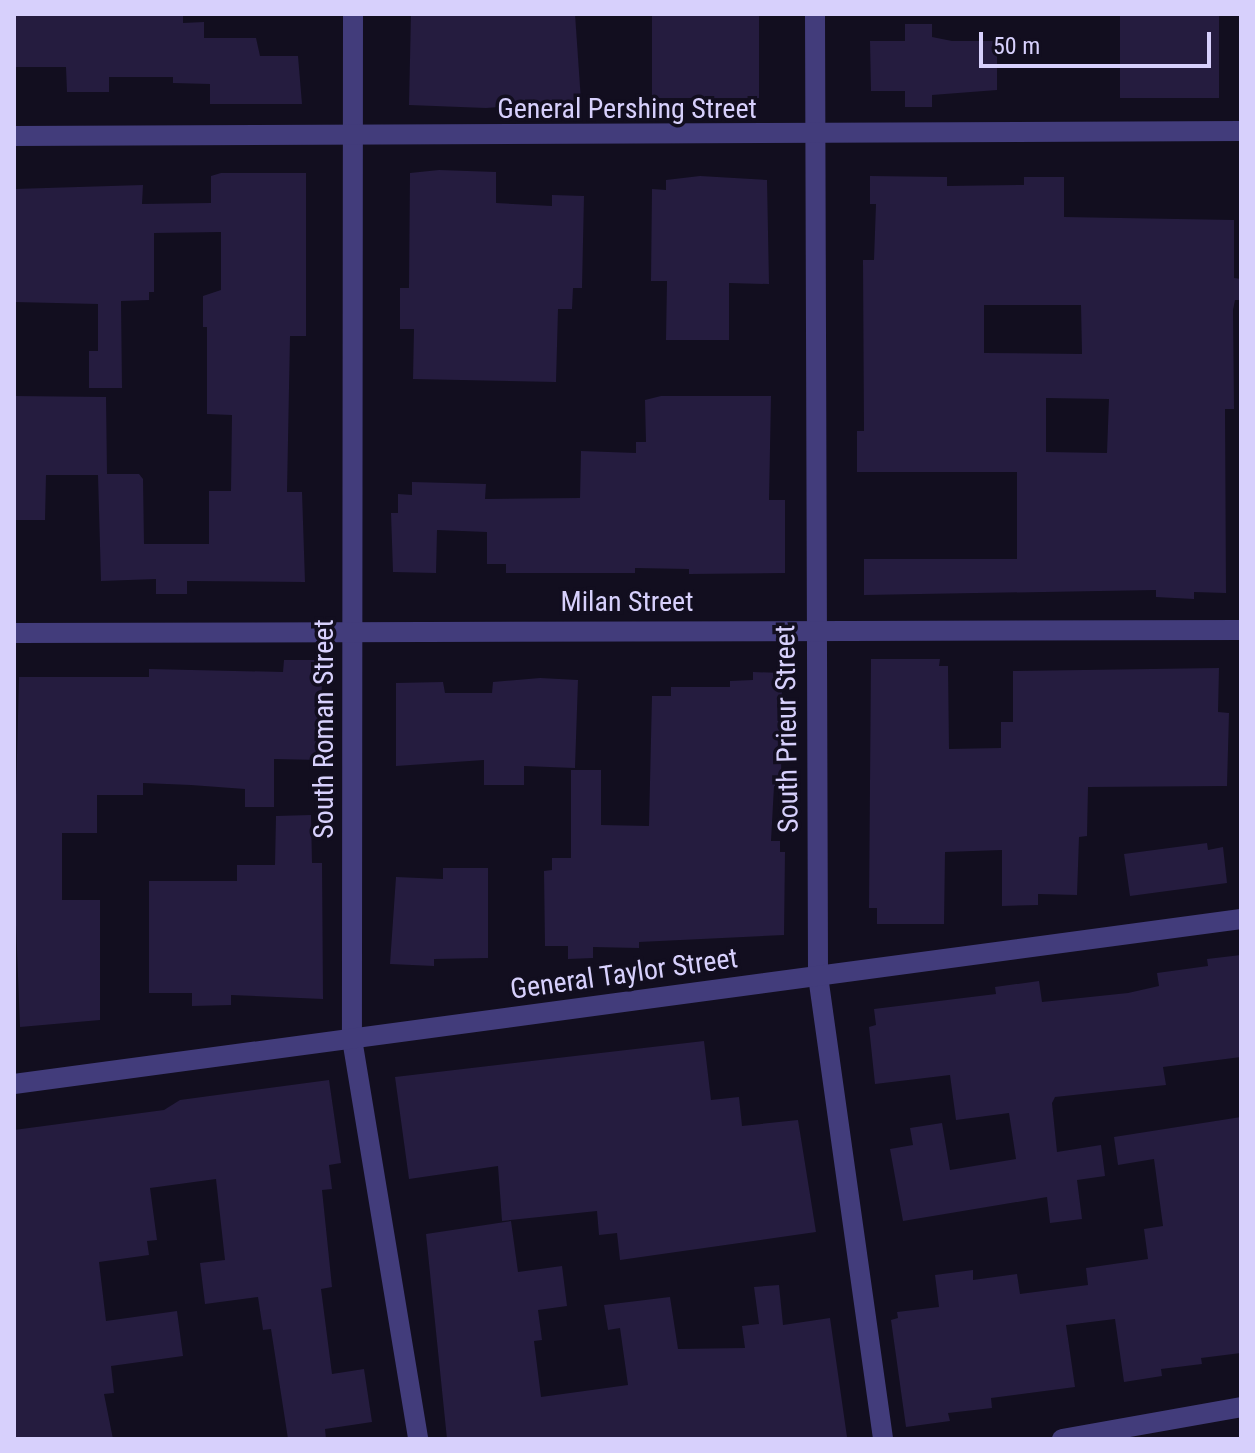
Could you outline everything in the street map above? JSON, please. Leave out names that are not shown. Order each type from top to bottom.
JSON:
[{"type":"street","name":"South Roman Street","points":[[353,14],[352,1039],[418,1439]]},
{"type":"street","name":"South Prieur Street","points":[[815,14],[814,629],[818,976],[883,1439]]},
{"type":"street","name":"General Pershing Street","points":[[14,136],[353,138],[1241,131]]},
{"type":"street","name":"Milan Street","points":[[14,633],[1241,630]]},
{"type":"street","name":"General Taylor Street","points":[[14,1084],[1241,919]]},
{"type":"street","points":[[1062,1439],[1241,1407]]},
{"type":"building","points":[[14,14],[183,14],[183,23],[204,22],[204,38],[256,38],[260,56],[298,56],[302,104],[210,104],[210,84],[173,83],[173,77],[109,77],[109,92],[67,92],[66,67],[14,67]]},
{"type":"building","points":[[411,14],[575,14],[581,101],[486,108],[409,105]]},
{"type":"building","points":[[652,14],[759,14],[759,98],[652,98]]},
{"type":"building","points":[[1120,14],[1219,14],[1219,98],[1120,98]]},
{"type":"building","points":[[905,24],[932,24],[932,37],[952,41],[997,41],[997,90],[932,95],[932,107],[905,107],[905,91],[871,91],[870,41],[905,41]]},
{"type":"building","points":[[439,170],[496,172],[496,203],[552,206],[552,195],[584,196],[582,288],[573,288],[572,309],[558,309],[556,382],[413,379],[414,329],[400,329],[400,288],[409,288],[410,173]]},
{"type":"building","points":[[221,173],[306,173],[306,336],[290,336],[287,492],[302,492],[305,582],[187,581],[187,594],[156,594],[156,579],[101,581],[98,475],[46,475],[45,520],[14,520],[14,396],[106,397],[107,474],[139,474],[143,479],[144,544],[209,544],[209,491],[231,491],[232,415],[207,414],[207,327],[203,327],[203,296],[221,290],[221,232],[154,233],[154,292],[149,292],[149,300],[121,301],[122,388],[89,388],[89,351],[98,351],[98,304],[14,302],[14,189],[143,185],[142,204],[211,203],[211,176]]},
{"type":"building","points":[[700,176],[767,180],[769,284],[729,283],[729,340],[666,340],[667,281],[651,281],[652,189],[666,190],[666,180]]},
{"type":"building","points":[[870,176],[947,177],[947,186],[1024,185],[1024,177],[1064,177],[1064,217],[1234,220],[1234,278],[1241,279],[1241,300],[1235,300],[1233,310],[1234,409],[1225,409],[1226,593],[1194,592],[1194,599],[1156,597],[1156,590],[864,595],[864,559],[1017,559],[1017,472],[857,472],[857,431],[864,431],[863,260],[874,260],[876,204],[870,204]],"holes":[[[984,305],[1081,305],[1082,354],[984,353]],[[1046,398],[1109,399],[1107,453],[1046,452]]]},
{"type":"building","points":[[661,396],[771,396],[769,500],[785,500],[785,573],[689,574],[689,569],[635,568],[635,573],[506,573],[506,564],[487,564],[487,532],[437,530],[436,573],[393,572],[391,513],[398,513],[398,494],[412,495],[412,482],[486,484],[485,499],[580,498],[581,451],[636,453],[636,442],[646,442],[645,400]]},
{"type":"building","points":[[871,659],[940,659],[939,666],[948,666],[949,749],[1001,748],[1001,722],[1013,722],[1013,671],[1219,668],[1218,712],[1229,713],[1227,786],[1088,787],[1087,836],[1079,837],[1077,895],[1038,894],[1038,905],[1002,906],[1002,850],[945,852],[944,924],[877,924],[877,908],[869,908]]},
{"type":"building","points":[[284,660],[322,660],[321,760],[274,759],[274,807],[245,807],[245,789],[191,785],[143,783],[143,795],[97,795],[97,833],[62,833],[62,900],[100,900],[100,1020],[20,1027],[14,874],[19,677],[149,677],[149,669],[283,672]]},
{"type":"building","points":[[753,672],[782,673],[781,787],[774,786],[771,841],[780,841],[780,852],[785,852],[784,935],[639,942],[639,948],[593,947],[593,958],[568,959],[568,946],[545,946],[544,871],[552,870],[552,858],[571,858],[571,770],[601,770],[601,825],[649,826],[652,696],[671,696],[671,687],[730,687],[730,681],[753,680]]},
{"type":"building","points":[[540,678],[578,680],[575,768],[524,766],[524,785],[484,785],[484,760],[396,766],[396,683],[443,682],[445,693],[492,693],[493,682]]},
{"type":"building","points":[[311,815],[312,863],[322,863],[323,999],[231,995],[231,1005],[192,1006],[192,993],[149,993],[149,881],[237,881],[237,865],[275,865],[276,816]]},
{"type":"building","points":[[1207,843],[1208,850],[1223,847],[1227,883],[1130,896],[1124,854]]},
{"type":"building","points":[[443,868],[488,868],[488,958],[434,959],[434,966],[390,964],[396,877],[443,879]]},
{"type":"building","points":[[1241,955],[1241,1057],[1163,1067],[1166,1085],[1055,1097],[1052,1103],[1057,1152],[1101,1145],[1105,1176],[1077,1180],[1082,1219],[1050,1223],[1047,1197],[903,1221],[890,1149],[913,1145],[910,1128],[942,1123],[950,1170],[1016,1159],[1009,1113],[956,1120],[950,1075],[875,1084],[869,1027],[876,1025],[874,1009],[996,994],[995,987],[1039,981],[1042,1002],[1128,993],[1159,986],[1157,973],[1208,966],[1207,959]]},
{"type":"building","points":[[704,1041],[711,1100],[739,1097],[742,1126],[798,1120],[816,1232],[620,1260],[617,1233],[599,1235],[597,1211],[502,1221],[498,1166],[409,1179],[395,1077]]},
{"type":"building","points":[[329,1080],[341,1163],[329,1165],[332,1189],[322,1190],[332,1287],[321,1289],[332,1374],[364,1369],[372,1422],[325,1429],[326,1439],[288,1439],[271,1329],[263,1330],[258,1297],[205,1304],[200,1263],[225,1260],[216,1179],[150,1188],[157,1240],[147,1241],[149,1255],[99,1262],[106,1321],[177,1311],[183,1356],[111,1366],[114,1393],[104,1394],[113,1439],[14,1439],[14,1130],[164,1110],[180,1100]]},
{"type":"building","points":[[1241,1117],[1241,1353],[1201,1358],[1202,1364],[1161,1369],[1162,1376],[1124,1382],[1115,1319],[1066,1325],[1075,1387],[991,1398],[992,1408],[948,1413],[950,1421],[906,1427],[891,1320],[898,1318],[897,1312],[939,1307],[935,1275],[973,1270],[973,1280],[1017,1274],[1020,1294],[1088,1285],[1086,1268],[1148,1259],[1144,1229],[1163,1226],[1154,1159],[1118,1165],[1114,1137]]},
{"type":"building","points":[[511,1221],[518,1272],[562,1266],[567,1306],[538,1310],[542,1340],[534,1341],[541,1397],[628,1385],[620,1328],[608,1330],[604,1305],[670,1297],[678,1349],[745,1348],[742,1326],[759,1324],[754,1287],[779,1285],[783,1325],[830,1318],[847,1437],[447,1439],[426,1234]]}]
